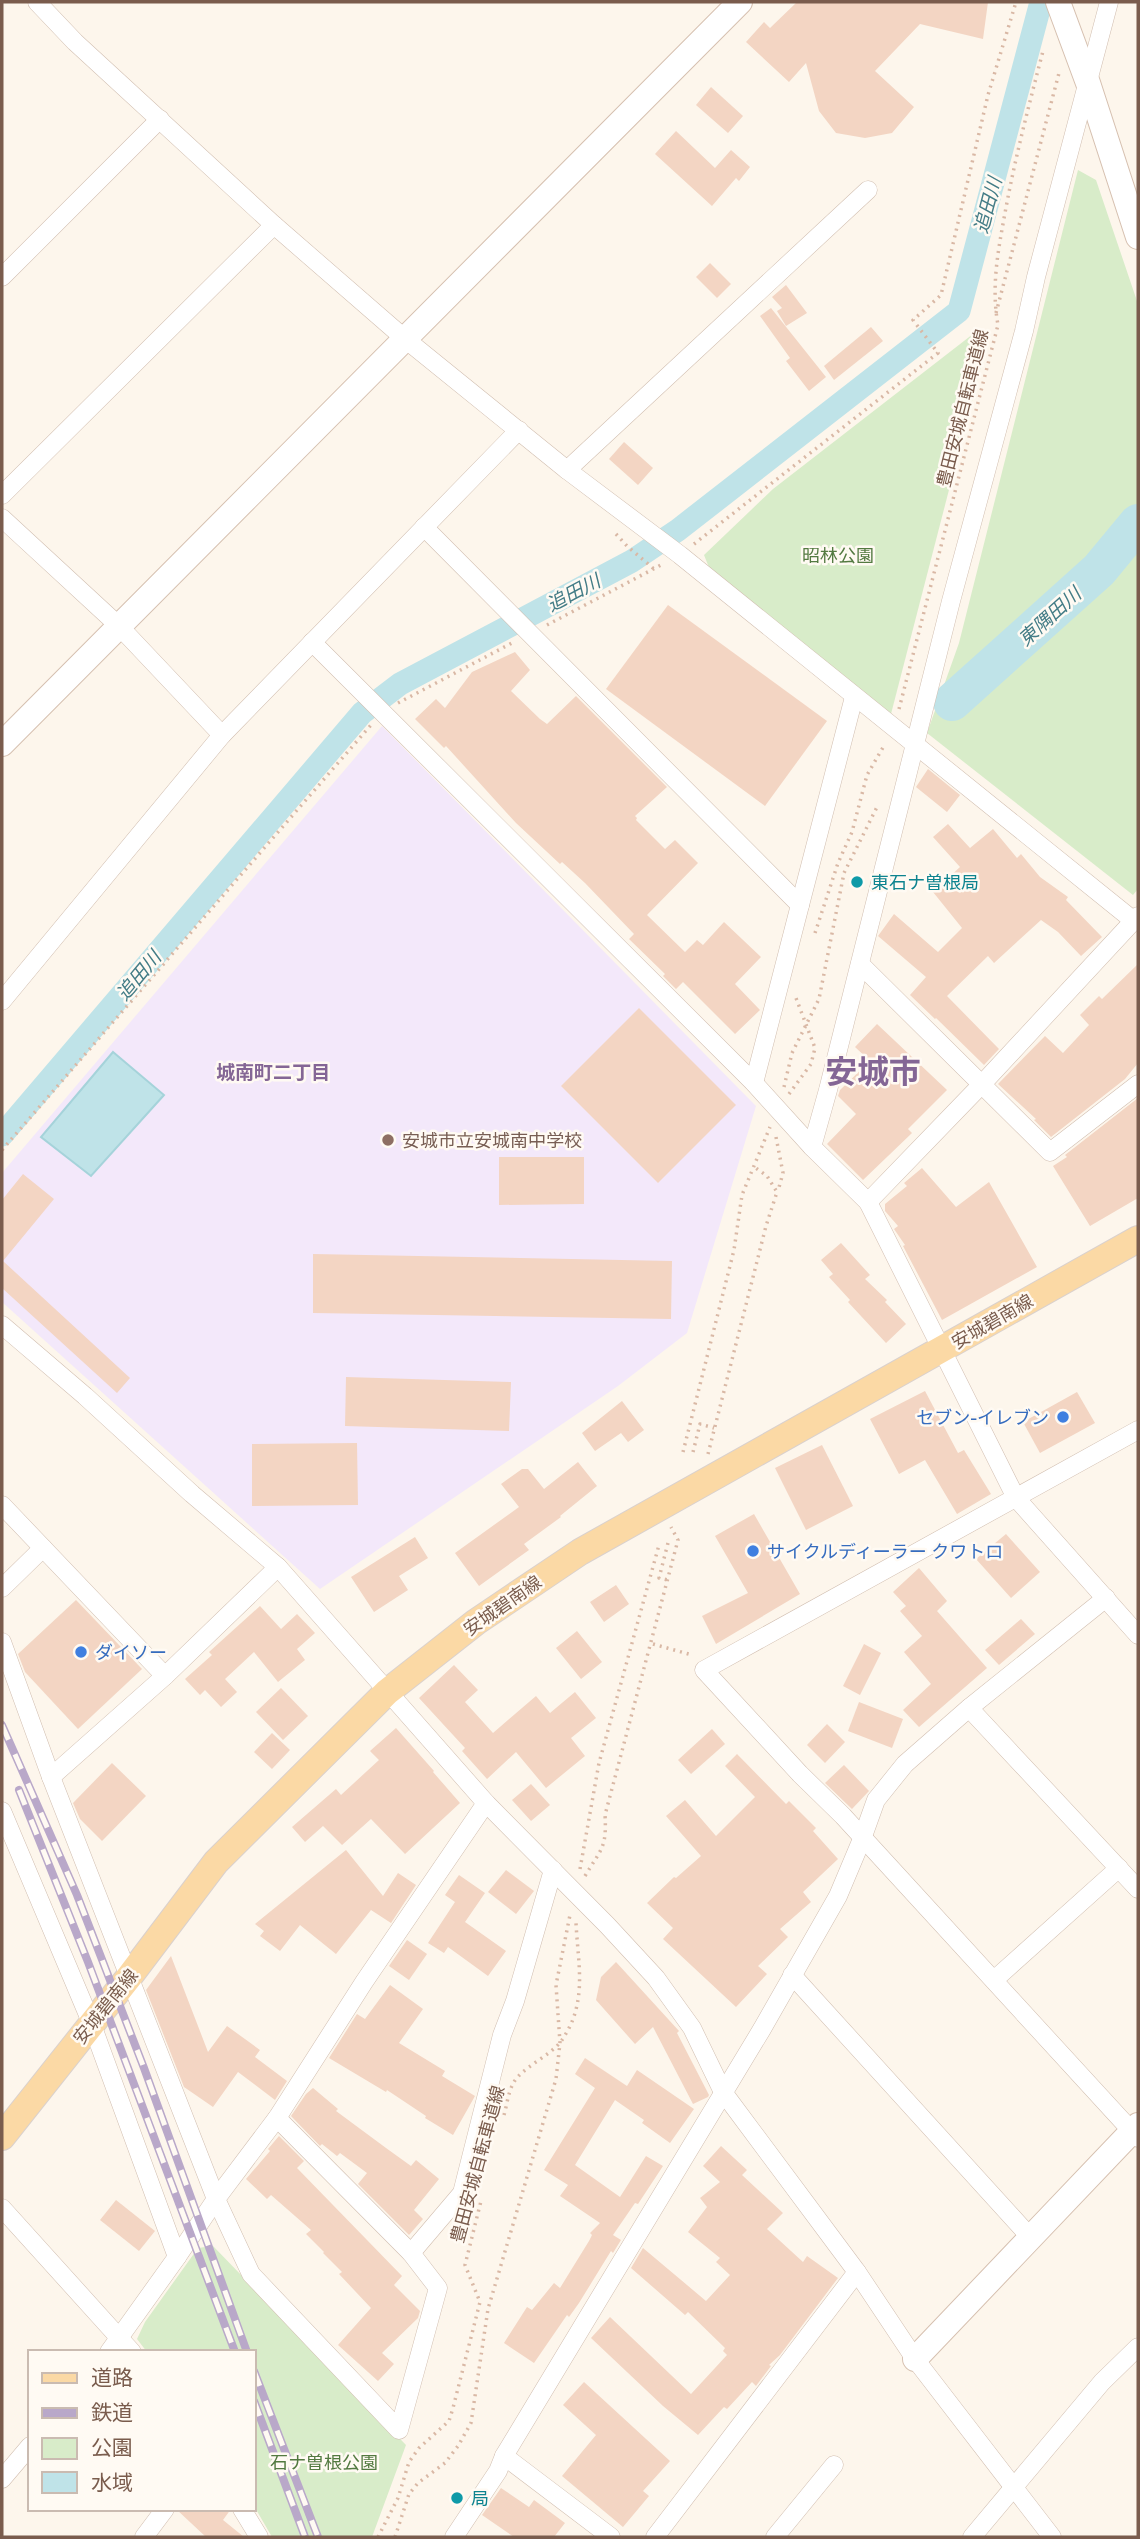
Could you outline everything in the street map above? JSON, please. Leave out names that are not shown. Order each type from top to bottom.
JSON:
[{"type":"main road","name":"安城碧南線","points":[[2,2137],[216,1862],[387,1692],[476,1622],[570,1559],[1138,1239]]},
{"type":"street","points":[[37,2],[75,43],[274,225],[404,338],[567,470],[677,553],[1136,918],[868,1202]]},
{"type":"street","points":[[2,744],[740,2]]},
{"type":"street","points":[[812,1147],[1109,2]]},
{"type":"street","points":[[1059,5],[1088,83],[1138,237]]},
{"type":"street","points":[[2,278],[160,119]]},
{"type":"street","points":[[567,470],[868,190]]},
{"type":"street","points":[[2,495],[274,225]]},
{"type":"street","points":[[2,1001],[222,735],[519,430]]},
{"type":"street","points":[[2,518],[118,625],[222,735]]},
{"type":"street","points":[[424,527],[800,905]]},
{"type":"street","points":[[313,642],[754,1083],[812,1147],[868,1202],[1016,1498],[1138,1635]]},
{"type":"street","points":[[754,1083],[854,696]]},
{"type":"street","points":[[860,964],[1050,1152],[1138,1084]]},
{"type":"street","points":[[2,1325],[278,1567],[486,1803],[607,1924],[656,1978],[692,2028],[723,2092],[857,2272],[915,2359],[1052,2537]]},
{"type":"street","points":[[915,2359],[1136,2132],[704,1670],[1138,1430]]},
{"type":"street","points":[[2,1505],[165,1676]]},
{"type":"street","points":[[2,1588],[43,1548]]},
{"type":"street","points":[[51,1777],[165,1676],[278,1567]]},
{"type":"street","points":[[454,2537],[498,2471],[504,2456],[838,1896],[876,1800],[898,1773],[970,1708],[1106,1598]]},
{"type":"street","points":[[2,1642],[51,1777],[216,2199],[251,2274],[399,2430],[439,2288],[411,2253],[277,2118]]},
{"type":"street","points":[[970,1708],[1138,1889]]},
{"type":"street","points":[[110,2350],[216,2199],[277,2118],[364,1982],[486,1803]]},
{"type":"street","points":[[2,1811],[92,2022],[177,2257]]},
{"type":"street","points":[[2,1860],[14,1843]]},
{"type":"street","points":[[994,1980],[1119,1868]]},
{"type":"street","points":[[411,2253],[462,2193],[502,2035],[552,1870]]},
{"type":"street","points":[[792,1975],[1031,2238]]},
{"type":"street","points":[[2,2208],[131,2350]]},
{"type":"street","points":[[655,2537],[857,2272]]},
{"type":"street","points":[[972,2537],[1102,2382],[1138,2347]]},
{"type":"street","points":[[2,2479],[28,2448]]},
{"type":"street","points":[[504,2456],[611,2537]]},
{"type":"street","points":[[775,2537],[834,2465]]},
{"type":"street","points":[[144,2537],[164,2511]]},
{"type":"street","points":[[243,2511],[259,2537]]},
{"type":"path","points":[[2,1150],[377,706],[522,626],[654,569],[938,353],[914,320],[941,295],[988,94],[1016,2]]},
{"type":"path","name":"豊田安城自転車道線","points":[[812,942],[838,863],[852,832],[867,775],[894,727],[998,325],[993,303],[996,264],[1014,163],[1043,51]]},
{"type":"path","points":[[996,315],[1060,68]]},
{"type":"path","points":[[610,527],[630,549],[654,569]]},
{"type":"path","points":[[707,1457],[766,1226],[783,1173],[776,1131],[779,1110],[811,1064],[815,1048],[796,999],[797,990]]},
{"type":"path","points":[[752,1166],[767,1176],[777,1192]]},
{"type":"path","points":[[693,1452],[700,1424],[714,1428]]},
{"type":"path","name":"豊田安城自転車道線","points":[[504,2117],[513,2081],[561,2043],[576,2007],[581,1979],[575,1894],[603,1850],[606,1837],[605,1815],[678,1541],[667,1524],[670,1502]]},
{"type":"path","points":[[668,1543],[659,1577],[668,1580]]},
{"type":"path","name":"豊田安城自転車道線","points":[[394,2537],[409,2494],[418,2483],[445,2463],[471,2423],[488,2309],[556,2079],[561,2043],[556,1985],[599,1763],[659,1545]]},
{"type":"path","points":[[652,1644],[718,1662]]},
{"type":"path","name":"豊田安城自転車道線","points":[[378,2537],[398,2498],[409,2462],[419,2448],[449,2421],[453,2408],[480,2302],[465,2265],[484,2190]]},
{"type":"shaded area","name":"安城市立安城南中学校","points":[[382,726],[756,1106],[687,1333],[618,1386],[320,1589],[2,1302],[2,1173]]},
{"type":"green space","points":[[1078,170],[1096,180],[1138,304],[1138,889],[1133,895],[927,733],[959,643]]},
{"type":"green space","name":"昭林公園","points":[[973,334],[988,339],[891,714],[710,570],[704,555],[773,489]]},
{"type":"green space","name":"石ナ曽根公園","points":[[213,2246],[406,2445],[372,2537],[272,2537],[256,2509],[256,2350],[145,2350],[137,2339],[145,2322],[198,2248]]},
{"type":"water","points":[[113,1052],[164,1095],[91,1176],[41,1137]]},
{"type":"building","points":[[797,2],[988,2],[983,39],[920,24],[875,71],[914,107],[892,133],[865,138],[836,133],[819,111],[806,63],[789,82],[746,42],[764,22],[770,28]]},
{"type":"building","points":[[711,87],[743,116],[728,133],[696,105]]},
{"type":"building","points":[[676,131],[715,168],[731,150],[750,167],[739,181],[736,178],[712,206],[655,154]]},
{"type":"building","points":[[710,263],[731,284],[717,298],[696,277]]},
{"type":"building","points":[[786,285],[807,313],[786,326],[777,311],[782,308],[772,297]]},
{"type":"building","points":[[771,308],[826,377],[809,391],[786,361],[790,358],[760,316]]},
{"type":"building","points":[[871,327],[883,341],[834,380],[824,366]]},
{"type":"building","points":[[624,442],[653,468],[638,485],[609,459]]},
{"type":"building","points":[[668,605],[827,721],[765,806],[606,689]]},
{"type":"building","points":[[515,652],[530,670],[511,691],[540,719],[547,724],[576,696],[667,787],[635,816],[636,820],[665,849],[675,840],[698,863],[647,915],[685,952],[697,940],[703,945],[724,922],[761,957],[735,984],[760,1010],[735,1034],[683,982],[676,989],[663,976],[665,974],[629,939],[634,934],[585,883],[516,823],[446,746],[444,748],[415,719],[436,699],[445,708],[472,672]]},
{"type":"building","points":[[928,769],[960,795],[947,812],[916,787]]},
{"type":"building","points":[[948,824],[970,848],[993,829],[1017,858],[1021,854],[1040,877],[1068,897],[1066,900],[1102,937],[1081,956],[1058,932],[1041,920],[994,963],[988,956],[947,996],[999,1049],[984,1065],[910,995],[926,977],[878,936],[894,914],[938,952],[962,928],[933,892],[960,867],[933,837]]},
{"type":"building","points":[[1138,964],[1138,1063],[1125,1079],[1051,1137],[1034,1120],[1036,1119],[998,1084],[1045,1036],[1063,1053],[1089,1025],[1080,1015],[1099,996],[1102,999]]},
{"type":"building","points":[[639,1008],[736,1105],[658,1183],[561,1086]]},
{"type":"building","points":[[877,1024],[947,1090],[908,1129],[912,1133],[863,1180],[827,1144],[856,1114],[838,1096],[840,1090],[870,1061],[855,1047]]},
{"type":"building","points":[[1138,1098],[1138,1198],[1090,1226],[1053,1166]]},
{"type":"building","points":[[499,1157],[584,1157],[584,1204],[499,1205]]},
{"type":"building","points":[[922,1168],[956,1207],[989,1182],[1037,1267],[942,1320],[903,1246],[905,1245],[894,1229],[898,1226],[885,1211],[885,1204],[907,1186],[904,1183]]},
{"type":"building","points":[[23,1174],[54,1199],[3,1261],[130,1378],[117,1393],[2,1288],[2,1200]]},
{"type":"building","points":[[841,1243],[870,1275],[865,1279],[887,1300],[885,1302],[906,1324],[886,1343],[848,1302],[850,1300],[829,1277],[833,1274],[821,1260]]},
{"type":"building","points":[[313,1254],[672,1261],[671,1319],[313,1313]]},
{"type":"building","points":[[346,1377],[511,1382],[509,1431],[345,1426]]},
{"type":"building","points":[[925,1391],[958,1453],[964,1450],[991,1494],[957,1514],[925,1460],[899,1474],[870,1419]]},
{"type":"building","points":[[1077,1392],[1095,1423],[1040,1453],[1023,1422]]},
{"type":"building","points":[[622,1401],[644,1430],[628,1442],[621,1433],[595,1451],[582,1433]]},
{"type":"building","points":[[357,1443],[358,1505],[252,1506],[252,1444]]},
{"type":"building","points":[[822,1445],[853,1506],[806,1530],[775,1468]]},
{"type":"building","points":[[578,1462],[597,1486],[524,1544],[529,1550],[479,1586],[455,1553],[519,1507],[501,1484],[522,1469],[528,1469],[544,1489]]},
{"type":"building","points":[[754,1514],[800,1594],[716,1644],[702,1616],[748,1593],[715,1536]]},
{"type":"building","points":[[1006,1534],[1040,1572],[1011,1598],[976,1559]]},
{"type":"building","points":[[415,1537],[428,1558],[399,1576],[408,1590],[374,1612],[351,1577]]},
{"type":"building","points":[[919,1568],[947,1601],[937,1611],[987,1668],[919,1727],[903,1710],[931,1684],[904,1652],[922,1636],[900,1611],[906,1606],[893,1592]]},
{"type":"building","points":[[616,1585],[629,1604],[604,1622],[590,1602]]},
{"type":"building","points":[[76,1600],[142,1669],[78,1729],[25,1672],[18,1654]]},
{"type":"building","points":[[260,1606],[281,1629],[297,1614],[315,1633],[297,1649],[305,1660],[278,1682],[254,1652],[225,1679],[237,1692],[221,1707],[205,1690],[200,1695],[185,1679],[212,1655],[209,1652]]},
{"type":"building","points":[[1021,1619],[1035,1634],[999,1665],[985,1650]]},
{"type":"building","points":[[577,1631],[602,1662],[581,1679],[556,1648]]},
{"type":"building","points":[[864,1644],[881,1653],[860,1695],[843,1686]]},
{"type":"building","points":[[454,1665],[478,1690],[465,1702],[493,1733],[536,1696],[550,1713],[575,1692],[596,1718],[571,1738],[585,1756],[546,1788],[516,1752],[487,1779],[462,1751],[465,1748],[419,1698]]},
{"type":"building","points":[[281,1688],[308,1716],[283,1740],[256,1712]]},
{"type":"building","points":[[859,1702],[903,1719],[892,1748],[848,1731]]},
{"type":"building","points":[[827,1724],[845,1742],[825,1763],[807,1745]]},
{"type":"building","points":[[396,1728],[460,1803],[405,1854],[371,1819],[342,1845],[323,1826],[305,1842],[292,1827],[336,1789],[341,1795],[379,1760],[370,1751]]},
{"type":"building","points":[[712,1729],[725,1744],[691,1774],[678,1760]]},
{"type":"building","points":[[272,1733],[290,1750],[272,1769],[254,1752]]},
{"type":"building","points":[[737,1754],[786,1804],[789,1801],[816,1828],[813,1831],[838,1859],[803,1892],[811,1902],[780,1929],[788,1937],[758,1966],[767,1974],[736,2007],[663,1939],[673,1928],[647,1903],[701,1856],[666,1816],[685,1800],[716,1836],[755,1797],[725,1766]]},
{"type":"building","points":[[112,1763],[146,1796],[102,1841],[80,1819],[73,1803]]},
{"type":"building","points":[[844,1765],[869,1791],[852,1809],[825,1783]]},
{"type":"building","points":[[531,1784],[550,1805],[531,1821],[512,1800]]},
{"type":"building","points":[[346,1850],[383,1896],[398,1873],[416,1885],[391,1923],[371,1910],[336,1954],[300,1925],[280,1951],[260,1936],[264,1931],[255,1924]]},
{"type":"building","points":[[506,1870],[534,1891],[516,1914],[488,1892]]},
{"type":"building","points":[[459,1875],[485,1893],[465,1922],[506,1951],[488,1976],[448,1947],[444,1953],[428,1943],[455,1902],[445,1895]]},
{"type":"building","points":[[407,1940],[427,1954],[409,1980],[389,1966]]},
{"type":"building","points":[[171,1956],[208,2052],[227,2026],[260,2050],[255,2057],[287,2081],[275,2100],[238,2072],[213,2107],[184,2087],[146,1990]]},
{"type":"building","points":[[616,1962],[679,2031],[677,2033],[708,2097],[693,2104],[653,2027],[635,2044],[596,2000],[601,1977]]},
{"type":"building","points":[[390,1985],[423,2009],[399,2043],[445,2071],[442,2076],[475,2096],[453,2135],[387,2090],[386,2092],[329,2058],[357,2014],[365,2019]]},
{"type":"building","points":[[585,2058],[627,2086],[637,2070],[694,2109],[670,2143],[642,2123],[644,2120],[615,2100],[575,2165],[620,2197],[646,2156],[663,2166],[613,2235],[621,2240],[613,2253],[611,2251],[579,2303],[569,2317],[567,2315],[534,2363],[504,2343],[527,2307],[532,2310],[554,2283],[560,2288],[589,2241],[592,2235],[590,2233],[600,2223],[560,2196],[568,2185],[544,2170],[595,2088],[575,2074]]},
{"type":"building","points":[[313,2088],[338,2109],[336,2111],[386,2148],[411,2166],[416,2160],[439,2179],[414,2210],[423,2219],[409,2235],[358,2184],[367,2173],[340,2153],[337,2156],[322,2144],[320,2146],[291,2116]]},
{"type":"building","points":[[279,2136],[304,2161],[297,2168],[402,2276],[394,2285],[420,2311],[418,2318],[382,2353],[394,2364],[378,2381],[338,2345],[371,2308],[306,2234],[311,2230],[271,2195],[267,2199],[246,2179]]},
{"type":"building","points":[[721,2146],[747,2170],[742,2175],[783,2213],[767,2229],[803,2262],[807,2256],[838,2278],[780,2355],[769,2365],[771,2366],[756,2386],[752,2382],[698,2435],[591,2338],[610,2317],[691,2394],[727,2355],[723,2351],[725,2348],[688,2312],[685,2315],[631,2268],[643,2248],[706,2301],[730,2275],[716,2262],[720,2258],[688,2232],[707,2207],[700,2198],[720,2182],[703,2166]]},
{"type":"building","points":[[116,2200],[155,2231],[139,2251],[100,2220]]},
{"type":"building","points":[[584,2382],[670,2461],[643,2491],[649,2496],[623,2527],[562,2476],[596,2435],[563,2405]]},
{"type":"building","points":[[501,2488],[529,2507],[534,2500],[565,2523],[554,2537],[514,2537],[482,2515]]},
{"type":"building","points":[[178,2511],[230,2511],[223,2520],[244,2537],[206,2537]]},
{"type":"waterway","name":"追田川","points":[[2,1135],[362,713],[400,684],[632,561],[678,530],[959,311],[1041,2]]},
{"type":"waterway","name":"東隅田川","points":[[952,702],[1099,570],[1138,523]]},
{"type":"railway","points":[[2,1725],[77,1895],[144,2068],[246,2350]]},
{"type":"railway","points":[[19,1790],[88,1962],[234,2350]]},
{"type":"railway","points":[[256,2376],[318,2537]]},
{"type":"railway","points":[[256,2406],[305,2537]]},
{"type":"place","name":"東石ナ曽根局","points":[[857,882]]},
{"type":"place","name":"安城市立安城南中学校","points":[[388,1140]]},
{"type":"place","name":"セブン-イレブン","points":[[1063,1417]]},
{"type":"place","name":"サイクルディーラー クワトロ","points":[[753,1551]]},
{"type":"place","name":"ダイソー","points":[[81,1652]]},
{"type":"place","name":"局","points":[[457,2498]]},
{"type":"district","name":"城南町二丁目","points":[[273,1071]]},
{"type":"district","name":"安城市","points":[[873,1071]]}]
